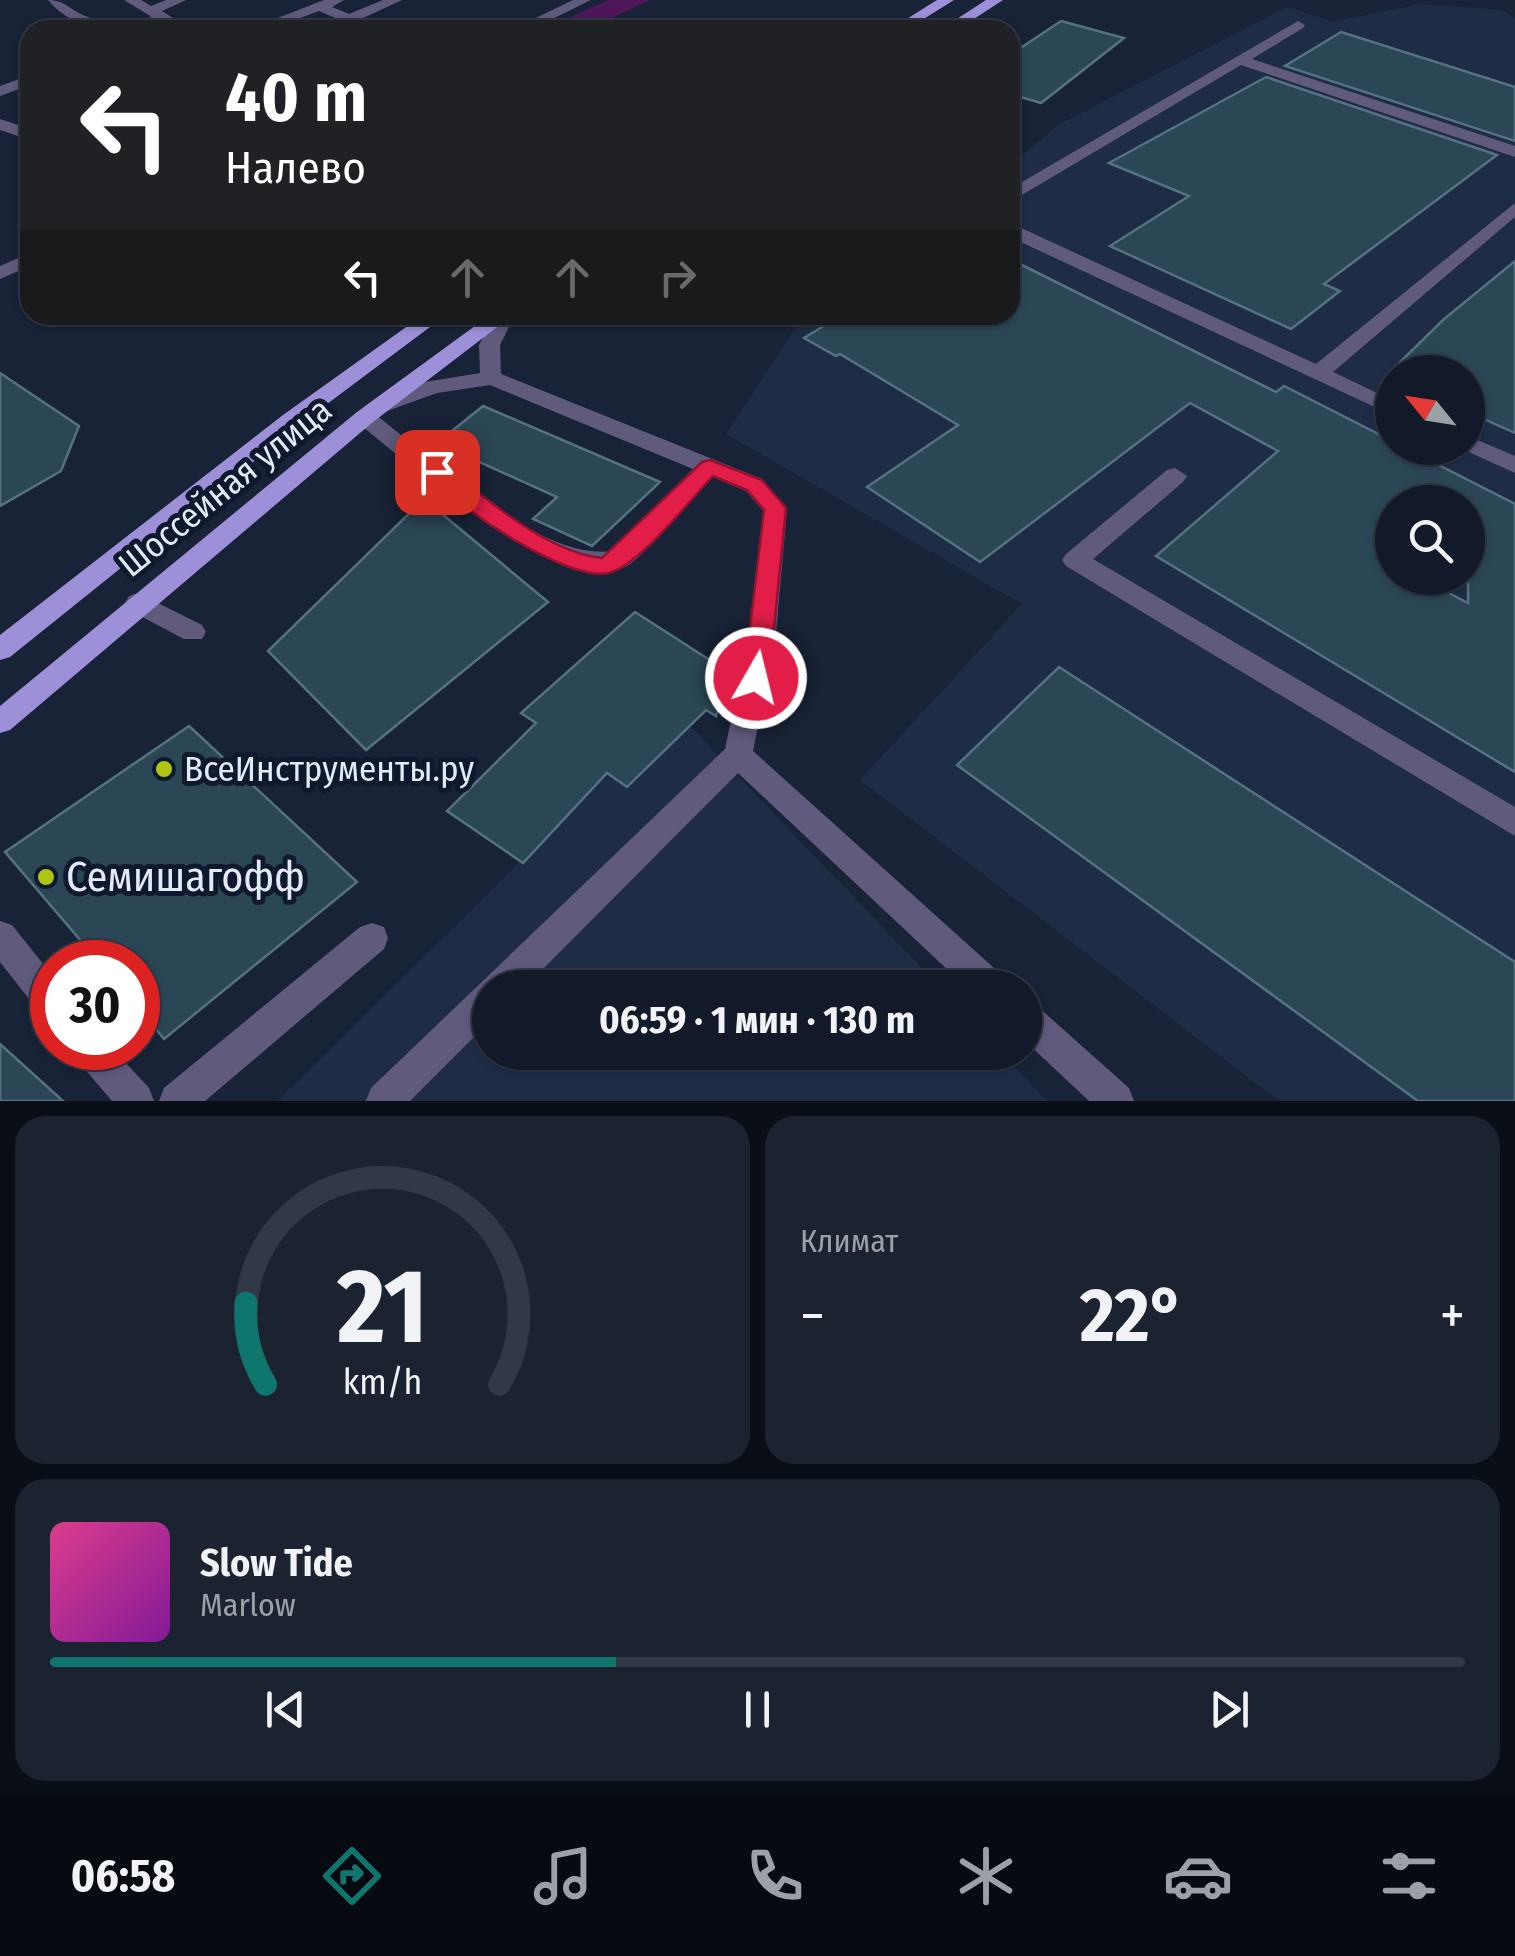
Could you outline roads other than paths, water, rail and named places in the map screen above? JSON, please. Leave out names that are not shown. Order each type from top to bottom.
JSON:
[{"type":"main road","points":[[913,20],[947,0]]},
{"type":"main road","points":[[963,20],[996,0]]},
{"type":"main road","name":"Шоссейная улица","points":[[0,650],[276,431],[422,325]]},
{"type":"main road","name":"Шоссейная улица","points":[[0,722],[138,603],[371,413],[490,325]]},
{"type":"street","points":[[56,0],[91,20]]},
{"type":"street","points":[[130,0],[164,20]]},
{"type":"street","points":[[283,20],[337,0]]},
{"type":"street","points":[[350,18],[395,0]]},
{"type":"street","points":[[540,20],[584,0]]},
{"type":"street","points":[[320,7],[354,20]]},
{"type":"street","points":[[1020,191],[1298,26]]},
{"type":"street","points":[[1240,60],[1515,152]]},
{"type":"street","points":[[1319,373],[1515,208]]},
{"type":"street","points":[[1020,235],[1375,400]]},
{"type":"street","points":[[492,378],[486,364],[488,347],[499,325]]},
{"type":"street","points":[[518,970],[738,755],[756,678],[776,508],[754,485],[710,467],[492,378],[434,387],[371,413],[513,530],[586,564],[604,566],[619,559],[710,467]]},
{"type":"street","points":[[1485,451],[1515,465]]},
{"type":"street","points":[[1175,476],[1075,560],[1515,823]]},
{"type":"street","points":[[138,603],[192,632]]},
{"type":"street","points":[[738,755],[972,970]]},
{"type":"street","points":[[0,936],[30,974]]},
{"type":"street","points":[[176,1101],[372,938]]},
{"type":"street","points":[[384,1101],[472,1015]]},
{"type":"street","points":[[1042,1034],[1116,1101]]},
{"type":"street","points":[[109,1070],[136,1101]]},
{"type":"place","name":"ВсеИнструменты.ру","points":[[164,769]]},
{"type":"place","name":"Семишагофф","points":[[46,877]]}]
